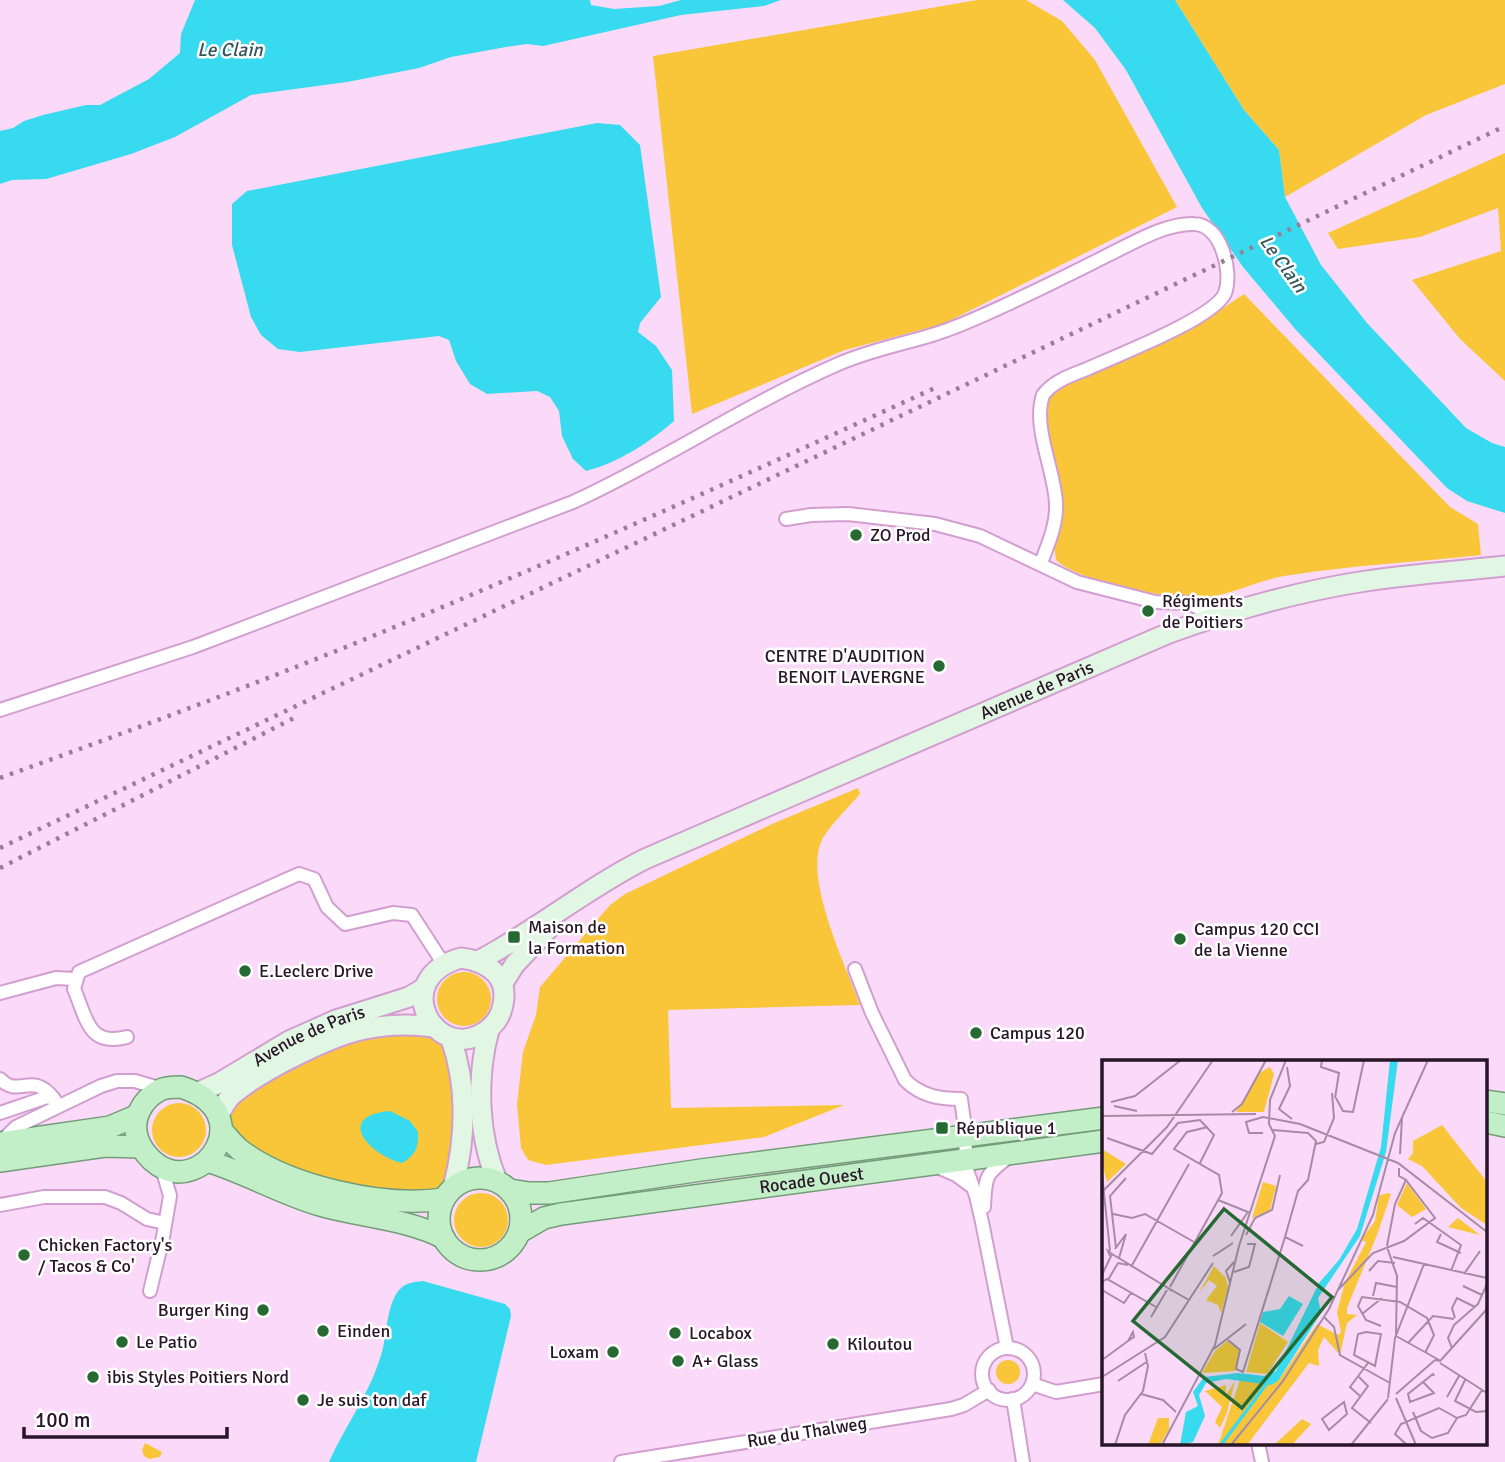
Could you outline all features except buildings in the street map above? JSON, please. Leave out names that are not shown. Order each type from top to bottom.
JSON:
[{"type":"main road","name":"Avenue de Paris","points":[[480,960],[505,947],[612,875],[645,859],[1170,633],[1287,596],[1367,581],[1505,566]]},
{"type":"main road","name":"Avenue de Paris","points":[[503,984],[515,964],[533,943],[590,890]]},
{"type":"main road","points":[[451,1039],[461,1075],[464,1126],[462,1153],[449,1194],[440,1212],[440,1226],[451,1248],[461,1255],[484,1260],[506,1251],[520,1232],[520,1209],[487,1157],[481,1098],[485,1045],[489,1030],[499,1017],[505,1001],[503,984],[480,960],[461,958],[443,963],[431,975],[424,988],[424,1009],[435,1027],[451,1039],[471,1039],[489,1030]]},
{"type":"main road","name":"Avenue de Paris","points":[[199,1092],[289,1041],[337,1020],[409,997],[424,988]]},
{"type":"main road","name":"Avenue de Paris","points":[[220,1122],[230,1098],[247,1084],[292,1059],[341,1037],[364,1029],[391,1026],[435,1027]]},
{"type":"main road","points":[[0,1143],[110,1127],[136,1116],[147,1100],[162,1089],[181,1087],[199,1092],[211,1102],[220,1122],[240,1149],[271,1167],[318,1186],[383,1200],[427,1202],[449,1194],[474,1178],[503,1185]]},
{"type":"main road","points":[[136,1116],[136,1132],[141,1147],[150,1160],[162,1168],[173,1171],[197,1166],[228,1167],[310,1202],[425,1229],[444,1238]]},
{"type":"main road","name":"Rocade Ouest","points":[[503,1185],[529,1193],[549,1193],[1102,1118]]},
{"type":"main road","points":[[197,1166],[217,1148],[220,1122]]},
{"type":"main road","name":"Rocade Ouest","points":[[520,1232],[544,1218],[561,1214],[1102,1141]]},
{"type":"main road","points":[[0,1161],[105,1146],[141,1147]]},
{"type":"street","points":[[0,710],[206,642],[573,502],[616,482],[736,415],[836,364],[950,329],[1013,302],[1147,236],[1198,223],[1218,242],[1229,272],[1226,290],[1216,306],[1159,337],[1060,381],[1042,395],[1040,414],[1057,507],[1051,537],[1041,563]]},
{"type":"street","points":[[786,519],[848,514],[936,524],[980,536],[1077,582],[1155,602],[1189,603],[1200,608],[1208,619]]},
{"type":"street","points":[[127,1037],[103,1039],[91,1028],[74,989],[79,972],[299,874],[314,879],[327,907],[345,924],[385,915],[412,915],[443,963]]},
{"type":"street","points":[[855,969],[896,1067],[905,1080],[928,1096],[961,1099],[1007,1348]]},
{"type":"street","points":[[0,993],[57,978],[75,979]]},
{"type":"street","points":[[0,1079],[6,1085],[15,1087],[40,1085],[56,1102]]},
{"type":"street","points":[[0,1143],[16,1127],[56,1102],[101,1086],[117,1081],[135,1081],[162,1089]]},
{"type":"street","points":[[0,1113],[42,1098],[56,1102]]},
{"type":"street","points":[[977,1187],[998,1165],[1016,1152]]},
{"type":"street","points":[[929,1163],[977,1187]]},
{"type":"street","points":[[170,1196],[197,1166]]},
{"type":"street","points":[[149,1291],[170,1196],[162,1168]]},
{"type":"street","points":[[0,1205],[44,1197],[105,1197],[121,1203],[147,1219],[165,1223]]},
{"type":"street","points":[[998,1349],[1019,1350],[1031,1364],[1034,1375],[1032,1384],[1027,1392],[1013,1399],[996,1397],[984,1382],[982,1366],[998,1349]]},
{"type":"street","points":[[1032,1384],[1056,1392],[1102,1384]]},
{"type":"street","name":"Rue du Thalweg","points":[[621,1462],[951,1409],[964,1405],[989,1390]]},
{"type":"street","points":[[1013,1399],[1023,1462]]},
{"type":"street","points":[[1258,1444],[1262,1462]]},
{"type":"shaded area","points":[[977,0],[1026,0],[1062,21],[1095,60],[1177,207],[943,324],[845,350],[692,414],[653,56]]},
{"type":"shaded area","points":[[1175,0],[1505,0],[1505,84],[1426,115],[1285,197],[1279,150],[1244,110]]},
{"type":"shaded area","points":[[1505,153],[1505,381],[1460,339],[1412,280],[1501,251],[1498,208],[1420,237],[1338,249],[1328,233]]},
{"type":"shaded area","points":[[1244,294],[1450,507],[1478,524],[1481,555],[1291,575],[1224,594],[1199,597],[1156,594],[1108,583],[1086,576],[1056,560],[1054,545],[1063,507],[1045,412],[1048,399],[1059,387],[1204,321]]},
{"type":"shaded area","points":[[858,788],[860,794],[822,840],[818,856],[818,876],[829,922],[860,1005],[668,1010],[671,1108],[844,1105],[764,1137],[546,1165],[528,1160],[521,1148],[517,1104],[523,1052],[536,1015],[540,987],[610,905],[625,894],[772,824]]},
{"type":"shaded area","points":[[464,972],[483,980],[491,999],[483,1018],[464,1026],[445,1018],[437,999],[445,980]]},
{"type":"shaded area","points":[[425,1032],[443,1043],[456,1091],[451,1176],[440,1188],[428,1195],[370,1192],[299,1170],[254,1150],[233,1132],[229,1122],[236,1101],[310,1058],[364,1036]]},
{"type":"shaded area","points":[[179,1103],[198,1111],[206,1130],[198,1149],[179,1157],[160,1149],[152,1130],[160,1111]]},
{"type":"shaded area","points":[[481,1193],[500,1201],[508,1220],[500,1239],[481,1247],[462,1239],[454,1220],[462,1201]]},
{"type":"shaded area","points":[[1008,1360],[1019,1367],[1020,1372],[1013,1383],[1008,1384],[997,1377],[996,1372],[1003,1361]]},
{"type":"shaded area","points":[[145,1443],[162,1452],[160,1457],[149,1459],[144,1456],[142,1450]]},
{"type":"water","name":"Le Clain","points":[[195,0],[590,0],[591,5],[614,9],[659,6],[681,0],[781,0],[764,6],[681,15],[543,46],[527,44],[451,57],[419,68],[347,82],[251,95],[175,137],[131,154],[46,179],[12,180],[0,184],[0,131],[43,115],[86,105],[100,105],[149,79],[180,53],[181,34]]},
{"type":"water","name":"Le Clain","points":[[1063,0],[1175,0],[1244,110],[1279,150],[1285,197],[1321,265],[1367,323],[1466,428],[1505,447],[1505,513],[1467,501],[1447,488],[1296,330],[1243,267],[1202,208],[1126,70],[1095,28]]},
{"type":"water","points":[[597,123],[620,125],[640,145],[661,297],[640,323],[638,332],[656,346],[672,370],[674,421],[644,444],[610,463],[586,471],[573,459],[562,436],[559,411],[550,397],[537,391],[487,394],[470,384],[456,361],[449,340],[439,336],[300,352],[278,349],[261,335],[251,317],[232,245],[232,204],[247,191]]},
{"type":"water","points":[[390,1111],[410,1121],[418,1132],[415,1150],[402,1163],[378,1152],[363,1136],[360,1128],[364,1120],[373,1114]]},
{"type":"water","points":[[423,1281],[505,1304],[510,1309],[511,1316],[476,1462],[329,1462],[379,1363],[395,1296],[404,1286]]},
{"type":"railway","points":[[0,848],[1505,126]]},
{"type":"railway","points":[[0,778],[217,698],[495,585],[937,387]]},
{"type":"railway","points":[[0,868],[294,718]]},
{"type":"place","name":"ZO Prod","points":[[856,535]]},
{"type":"place","name":"Régiments de Poitiers","points":[[1148,611]]},
{"type":"place","name":"CENTRE D'AUDITION BENOIT LAVERGNE","points":[[939,666]]},
{"type":"place","name":"Maison de la Formation","points":[[514,937]]},
{"type":"place","name":"Campus 120 CCI de la Vienne","points":[[1180,939]]},
{"type":"place","name":"E.Leclerc Drive","points":[[245,971]]},
{"type":"place","name":"Campus 120","points":[[976,1033]]},
{"type":"place","name":"République 1","points":[[942,1128]]},
{"type":"place","name":"Chicken Factory's / Tacos & Co'","points":[[24,1255]]},
{"type":"place","name":"Burger King","points":[[263,1310]]},
{"type":"place","name":"Einden","points":[[323,1331]]},
{"type":"place","name":"Locabox","points":[[675,1333]]},
{"type":"place","name":"Le Patio","points":[[122,1342]]},
{"type":"place","name":"Kiloutou","points":[[833,1344]]},
{"type":"place","name":"Loxam","points":[[613,1352]]},
{"type":"place","name":"A+ Glass","points":[[678,1361]]},
{"type":"place","name":"ibis Styles Poitiers Nord","points":[[93,1377]]},
{"type":"place","name":"Je suis ton daf","points":[[303,1400]]}]
